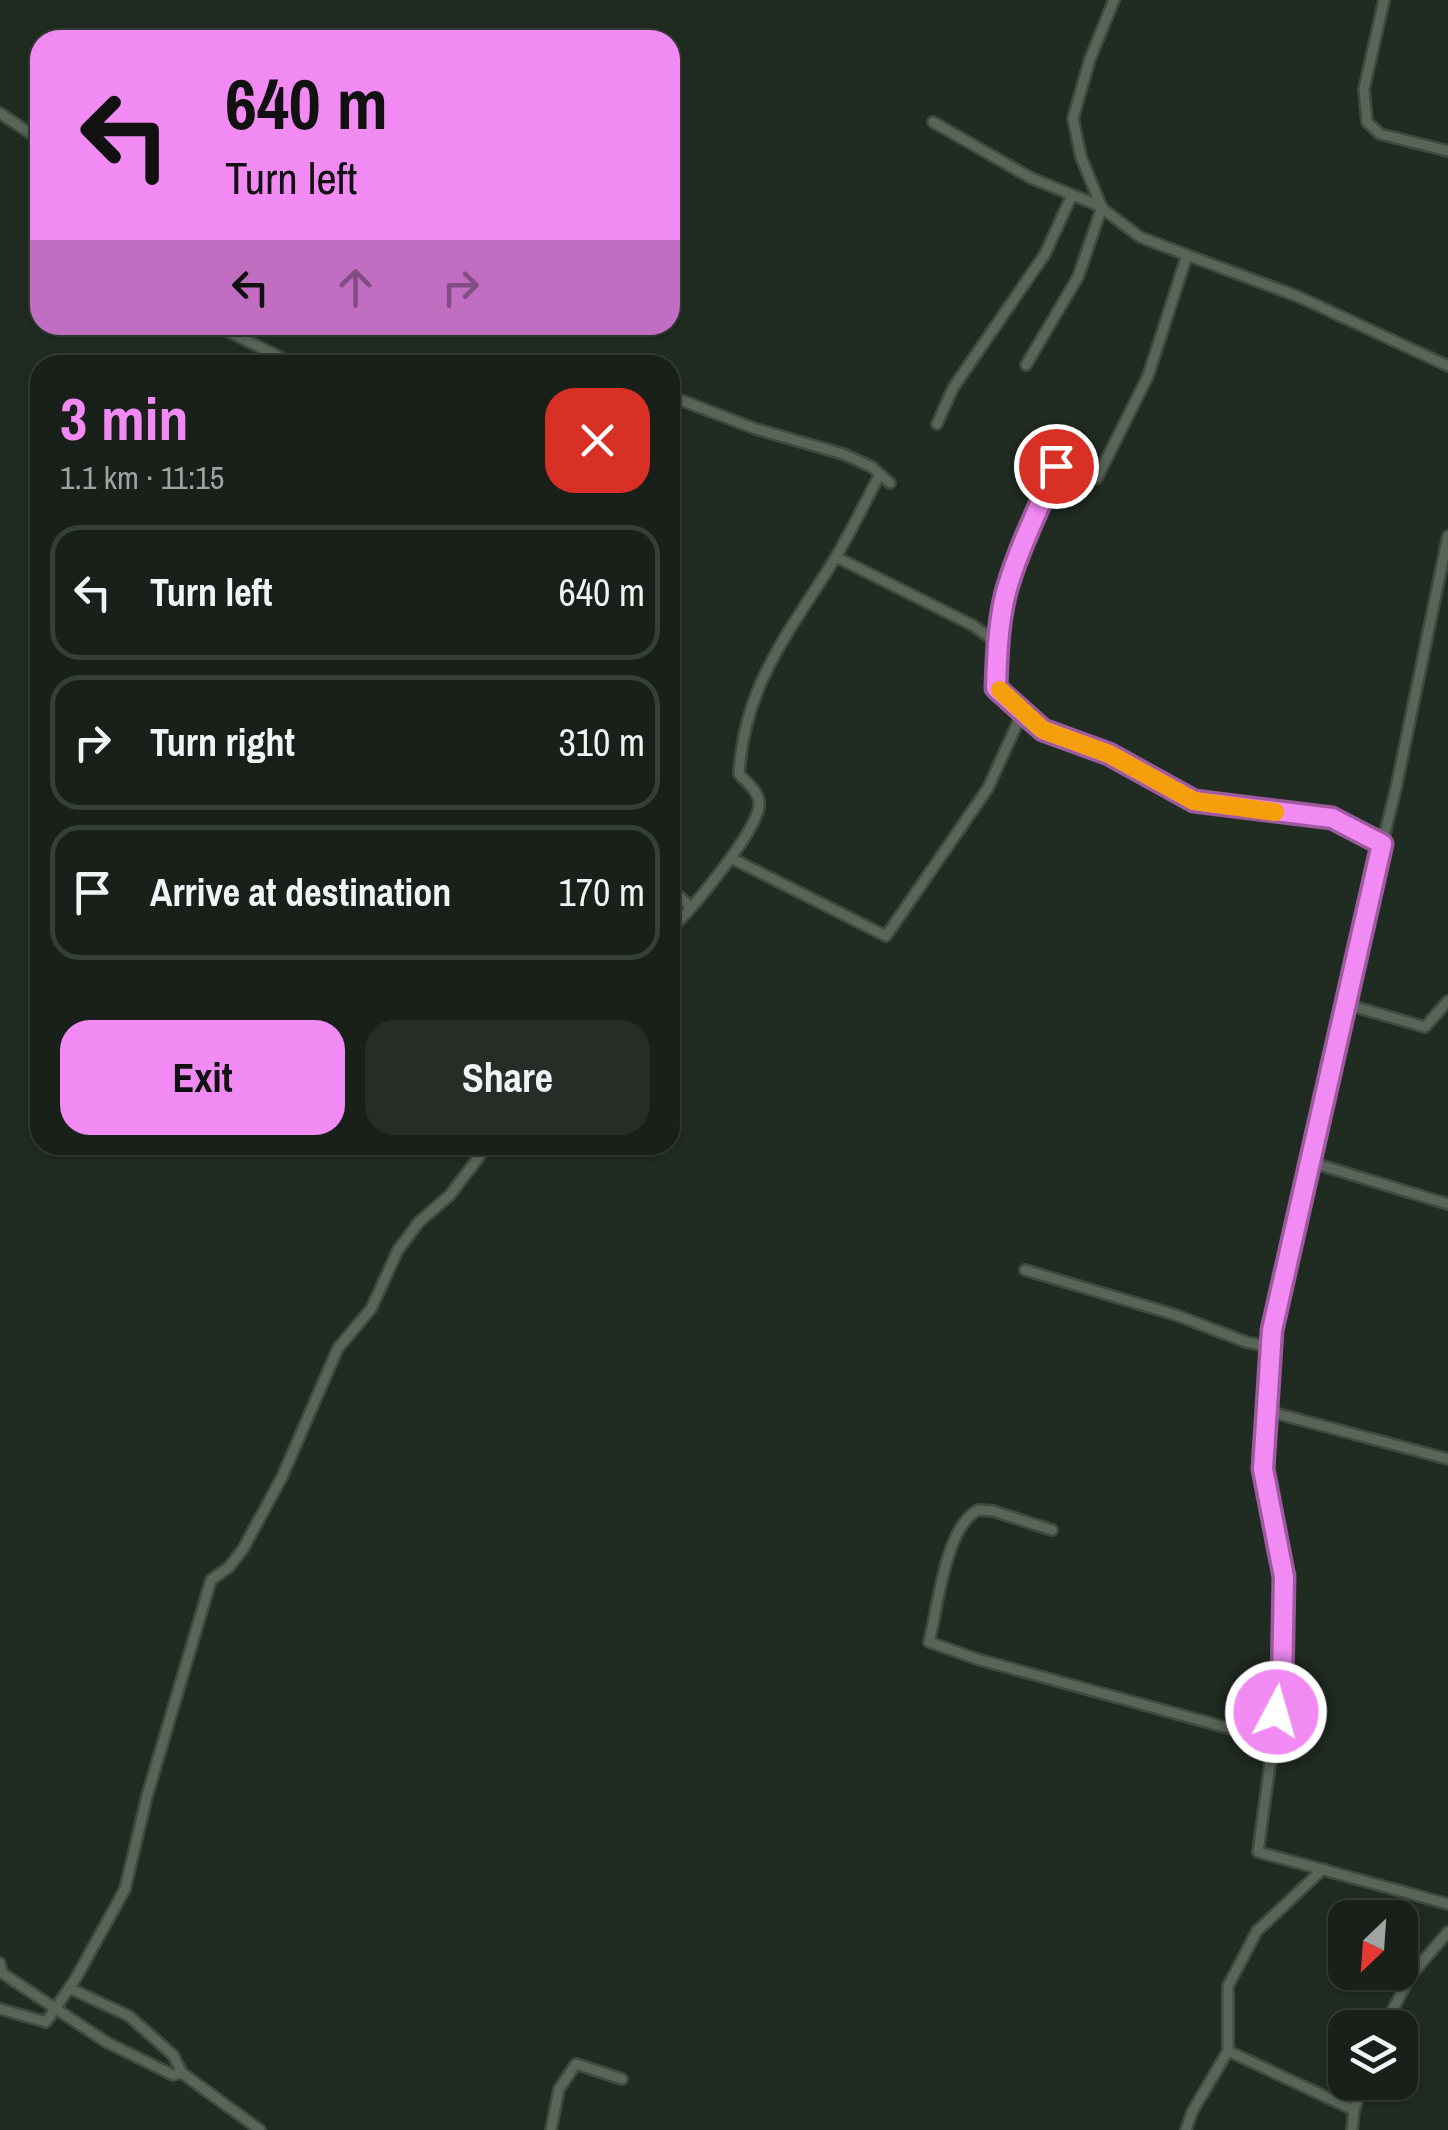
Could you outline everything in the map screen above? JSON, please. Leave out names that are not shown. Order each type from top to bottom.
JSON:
[{"type":"street","points":[[1114,0],[1073,118],[1081,157],[1102,208],[1140,237],[1297,296],[1448,366]]},
{"type":"street","points":[[1384,0],[1364,89],[1367,122],[1380,134],[1448,151]]},
{"type":"street","points":[[0,113],[30,133]]},
{"type":"street","points":[[933,122],[1031,178],[1102,208],[1078,277],[1026,366]]},
{"type":"street","points":[[937,424],[953,388],[1045,254],[1072,195]]},
{"type":"street","points":[[1187,255],[1148,376],[1098,478],[1056,466],[1005,596],[997,642],[996,688],[1043,730],[1109,754],[1194,801],[1332,818],[1382,844]]},
{"type":"street","points":[[235,335],[276,355]]},
{"type":"street","points":[[680,400],[756,429],[843,454],[872,467],[890,483]]},
{"type":"street","points":[[680,920],[731,858],[759,809],[758,794],[740,774],[748,722],[766,667],[836,556],[879,476]]},
{"type":"street","points":[[1448,536],[1272,1330],[1263,1469],[1284,1577],[1282,1684],[1258,1852],[1448,1904]]},
{"type":"street","points":[[836,556],[974,626],[997,642]]},
{"type":"street","points":[[731,858],[886,936],[988,788],[1023,711]]},
{"type":"street","points":[[680,897],[691,908]]},
{"type":"street","points":[[1344,1004],[1425,1027],[1448,1002]]},
{"type":"street","points":[[0,2009],[46,2022],[125,1889],[211,1580],[243,1549],[282,1477],[338,1348],[371,1309],[398,1250],[419,1222],[450,1196],[481,1155]]},
{"type":"street","points":[[1310,1162],[1448,1204]]},
{"type":"street","points":[[1025,1270],[1176,1314],[1246,1342],[1271,1347]]},
{"type":"street","points":[[1267,1411],[1448,1459]]},
{"type":"street","points":[[1052,1530],[994,1511],[978,1510],[962,1521],[953,1540],[929,1642],[1272,1740]]},
{"type":"street","points":[[1186,2130],[1192,2112],[1228,2051],[1228,1986],[1258,1931],[1323,1870]]},
{"type":"street","points":[[1393,2010],[1411,1975],[1448,1932]]},
{"type":"street","points":[[0,1963],[2,1973],[55,2010],[172,2075],[182,2073]]},
{"type":"street","points":[[69,1988],[129,2016],[172,2055],[182,2073],[260,2130]]},
{"type":"street","points":[[1228,2051],[1354,2110]]},
{"type":"street","points":[[551,2130],[560,2090],[576,2064],[622,2079]]},
{"type":"street","points":[[1352,2130],[1358,2100]]},
{"type":"slow traffic","points":[[1000,690],[1043,730],[1109,754],[1194,801],[1275,812]]},
{"type":"route","points":[[1056,466],[1005,596],[997,642],[996,688],[1043,730],[1109,754],[1194,801],[1332,818],[1382,844],[1272,1330],[1263,1469],[1284,1577],[1282,1684],[1276,1712]]}]
